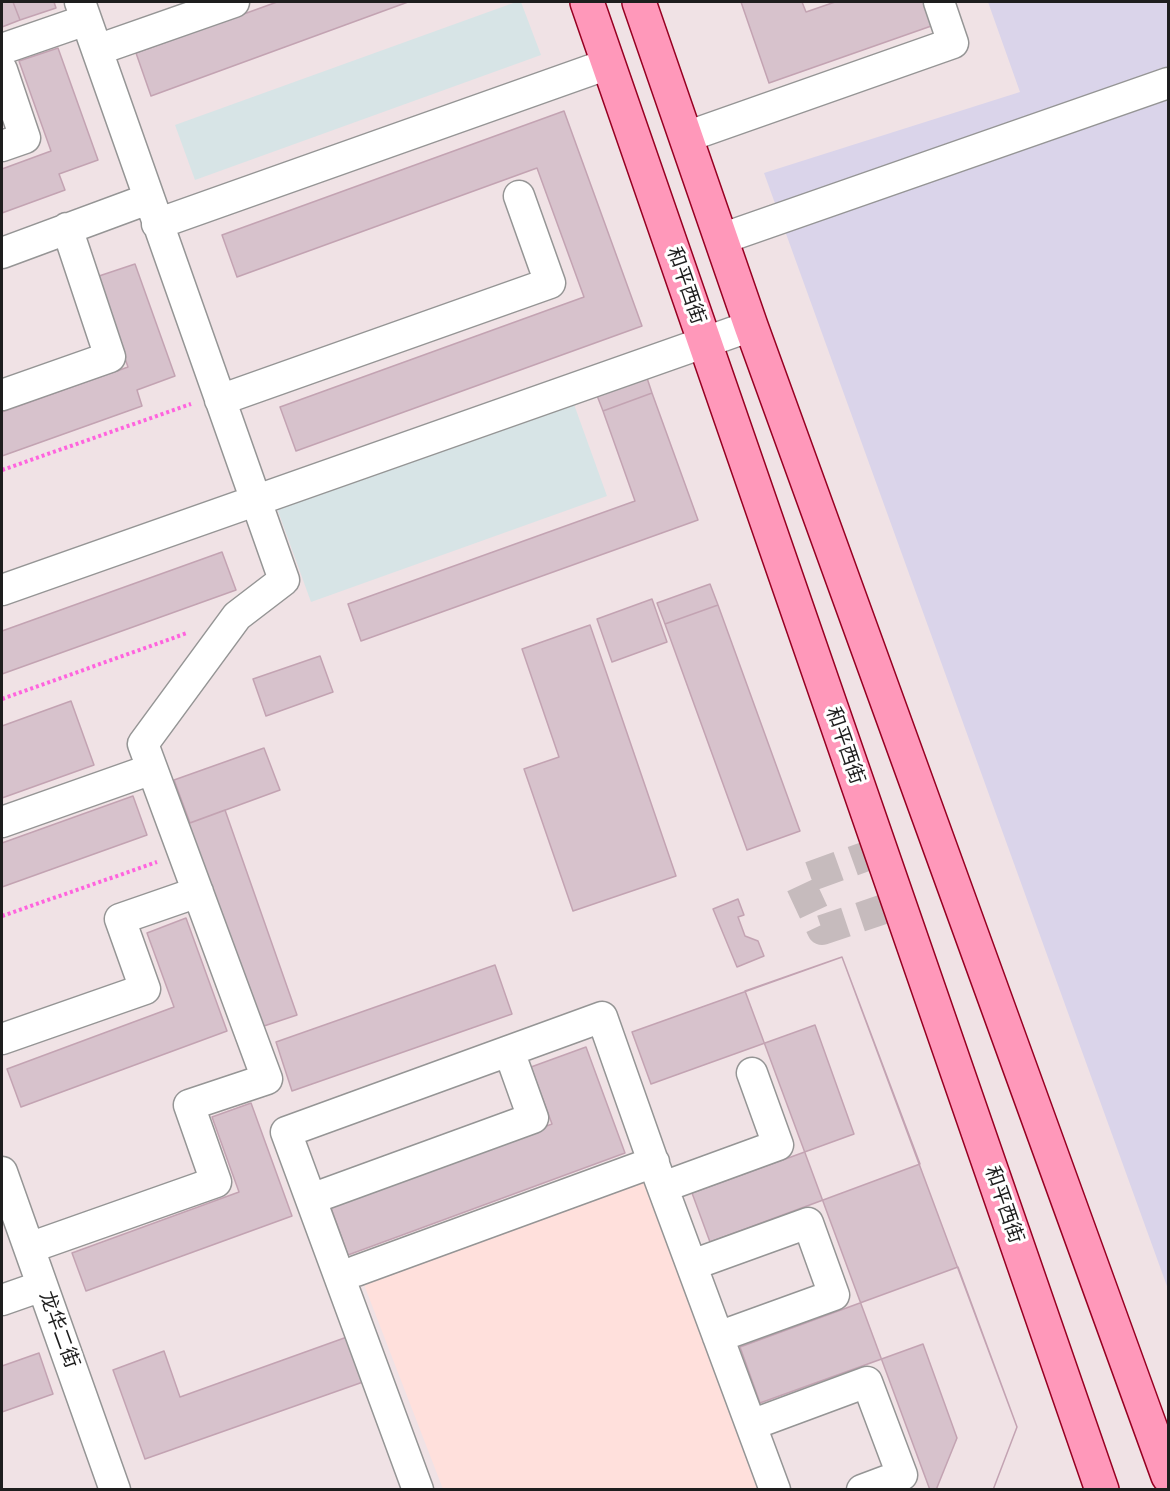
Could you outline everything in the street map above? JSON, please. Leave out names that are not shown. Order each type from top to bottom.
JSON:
[{"type":"main road","name":"和平西街","points":[[587,2],[1102,1490]]},
{"type":"main road","points":[[639,2],[751,327],[1168,1476]]},
{"type":"street","points":[[97,50],[234,2]]},
{"type":"street","points":[[686,137],[953,44],[939,2]]},
{"type":"street","points":[[2,49],[83,11],[284,580],[237,616],[143,744],[267,1079],[189,1105],[216,1182],[29,1248]]},
{"type":"street","points":[[2,253],[67,228],[153,211],[608,64]]},
{"type":"street","points":[[2,70],[25,138],[2,146]]},
{"type":"street","points":[[721,239],[1168,82]]},
{"type":"street","points":[[219,397],[550,283],[519,196]]},
{"type":"street","points":[[2,395],[110,357],[67,228]]},
{"type":"street","points":[[2,590],[751,327]]},
{"type":"street","points":[[2,822],[152,769]]},
{"type":"street","points":[[2,1039],[145,989],[120,919],[198,892]]},
{"type":"street","points":[[418,1490],[286,1132],[602,1017],[775,1490]]},
{"type":"street","points":[[311,1199],[533,1118],[508,1051]]},
{"type":"street","points":[[356,1271],[658,1175],[778,1145],[752,1073]]},
{"type":"street","name":"龙华二街","points":[[2,1172],[115,1490]]},
{"type":"street","points":[[692,1265],[808,1223],[834,1295],[718,1337]]},
{"type":"street","points":[[2,1300],[42,1286]]},
{"type":"street","points":[[751,1425],[867,1382],[902,1475],[862,1490]]},
{"type":"path","points":[[2,470],[219,397]]},
{"type":"path","points":[[2,699],[192,632]]},
{"type":"path","points":[[2,916],[183,852]]},
{"type":"shaded area","points":[[521,2],[541,55],[195,180],[175,125]]},
{"type":"shaded area","points":[[988,2],[1168,2],[1168,1289],[764,173],[1020,92]]},
{"type":"shaded area","points":[[571,396],[607,496],[311,602],[275,503]]},
{"type":"shaded area","points":[[640,1172],[757,1489],[443,1489],[363,1282]]},
{"type":"building","points":[[2,2],[13,2],[20,20],[2,27]]},
{"type":"building","points":[[13,2],[54,2],[56,8],[20,20]]},
{"type":"building","points":[[277,2],[408,2],[151,96],[136,53]]},
{"type":"building","points":[[741,2],[802,2],[806,12],[835,2],[928,2],[937,24],[769,83]]},
{"type":"building","points":[[58,48],[98,160],[59,174],[65,190],[2,213],[2,169],[51,151],[19,61]]},
{"type":"building","points":[[564,111],[642,326],[296,451],[280,407],[584,297],[537,168],[237,277],[222,235]]},
{"type":"building","points":[[135,264],[175,376],[137,390],[142,406],[2,456],[2,412],[128,367],[96,277]]},
{"type":"building","points":[[646,375],[652,393],[603,411],[596,393]]},
{"type":"building","points":[[652,393],[698,520],[361,641],[348,604],[635,501],[603,411]]},
{"type":"building","points":[[222,552],[236,590],[2,674],[2,631]]},
{"type":"building","points":[[710,584],[718,605],[665,624],[657,603]]},
{"type":"building","points":[[652,599],[667,642],[612,662],[597,619]]},
{"type":"building","points":[[718,605],[800,831],[747,850],[665,624]]},
{"type":"building","points":[[590,625],[676,876],[573,911],[524,769],[559,757],[522,649]]},
{"type":"building","points":[[320,656],[333,692],[266,716],[253,679]]},
{"type":"building","points":[[71,701],[94,765],[2,798],[2,726]]},
{"type":"building","points":[[264,748],[280,790],[190,823],[174,780]]},
{"type":"building","points":[[133,796],[147,835],[2,887],[2,843]]},
{"type":"building","points":[[225,810],[297,1015],[258,1028],[187,824]]},
{"type":"building","points":[[738,899],[744,915],[738,917],[745,936],[758,941],[764,956],[737,967],[713,909]]},
{"type":"building","points":[[186,918],[227,1031],[21,1107],[7,1069],[174,1007],[147,933]]},
{"type":"building","points":[[842,957],[920,1164],[710,1242],[692,1193],[854,1134],[815,1025],[651,1084],[632,1032]]},
{"type":"building","points":[[842,957],[1017,1427],[993,1490],[930,1490],[745,991]]},
{"type":"building","points":[[495,965],[512,1014],[292,1091],[276,1042]]},
{"type":"building","points":[[586,1047],[625,1153],[348,1255],[330,1205],[552,1124],[531,1067]]},
{"type":"building","points":[[251,1103],[292,1216],[86,1291],[72,1253],[239,1192],[212,1117]]},
{"type":"building","points":[[958,1267],[1017,1427],[993,1490],[936,1490],[957,1438],[923,1344],[760,1403],[740,1347]]},
{"type":"building","points":[[347,1337],[363,1382],[145,1459],[113,1370],[164,1351],[180,1397]]},
{"type":"building","points":[[39,1353],[53,1394],[2,1412],[2,1366]]},
{"type":"tunnel","points":[[881,851],[803,879],[800,883],[822,930],[899,904]]}]
